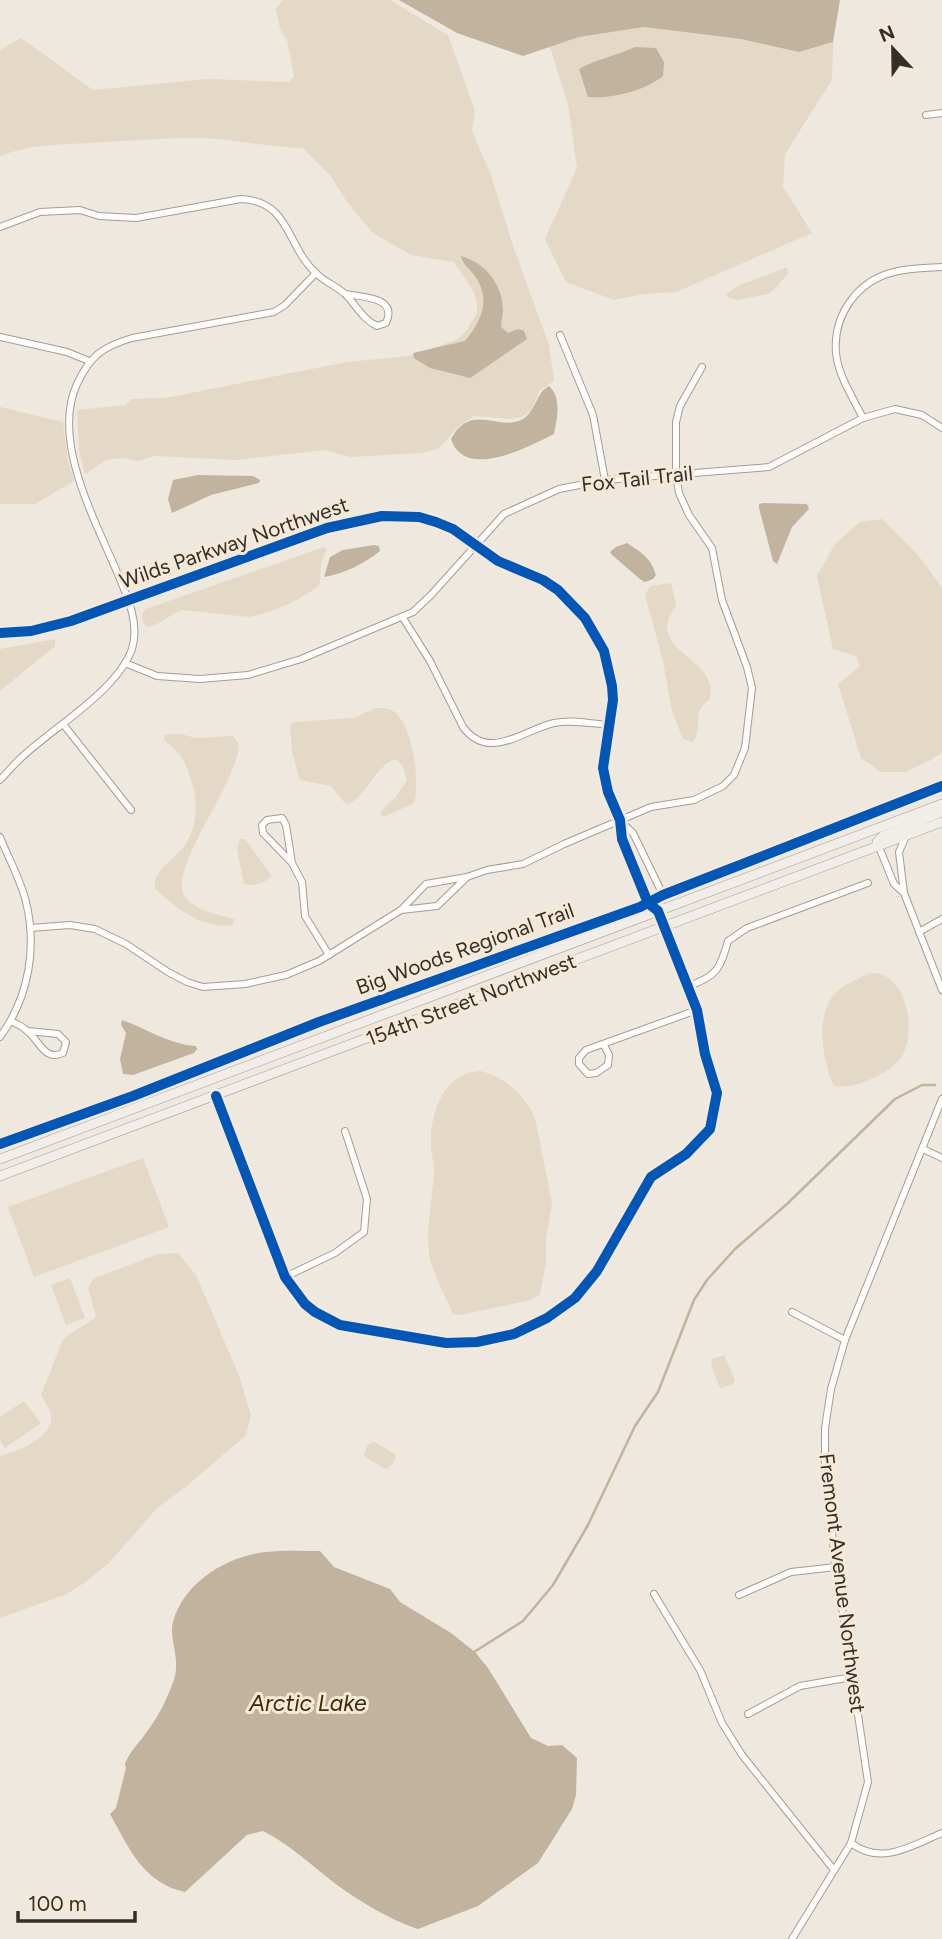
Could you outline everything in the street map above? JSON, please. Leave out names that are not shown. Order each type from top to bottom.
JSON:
[{"type":"street","points":[[926,115],[942,113]]},
{"type":"street","points":[[0,227],[23,217],[60,210],[79,210],[117,219],[136,218],[241,198],[255,199],[267,204],[280,218],[316,274],[345,294],[369,323],[377,326],[386,323],[390,315],[388,307],[382,301],[345,294]]},
{"type":"street","points":[[863,418],[836,353],[838,325],[850,300],[869,282],[893,272],[942,267]]},
{"type":"street","points":[[0,780],[22,757],[104,688],[117,675],[132,649],[134,620],[128,599],[85,496],[69,426],[70,405],[89,361],[113,344],[132,338],[274,312],[285,305],[316,274]]},
{"type":"street","points":[[560,335],[593,415],[605,480]]},
{"type":"street","points":[[0,337],[67,352],[89,361]]},
{"type":"street","points":[[30,928],[69,925],[95,929],[126,944],[168,972],[203,987],[245,984],[286,975],[329,955],[401,910],[426,884],[523,864],[650,807],[694,800],[723,786],[734,775],[745,748],[752,688],[722,600],[712,548],[689,515],[679,493],[676,474],[676,422],[680,406],[702,367]]},
{"type":"street","name":"Fox Tail Trail","points":[[125,663],[157,676],[224,678],[247,675],[301,659],[403,618],[422,604],[504,514],[559,489],[605,480],[769,467],[863,418],[895,409],[922,415],[942,428]]},
{"type":"street","name":"Wilds Parkway Northwest","points":[[0,633],[51,627],[327,528],[382,516],[410,516],[453,529],[498,561],[543,580],[558,590],[585,618],[604,651],[610,669],[613,700],[603,768],[608,792],[620,820],[622,839],[648,903],[658,911],[689,986],[717,1093],[710,1129],[686,1154],[651,1177],[633,1204],[597,1271],[575,1298],[547,1318],[514,1334],[477,1342],[446,1342],[340,1325],[315,1312],[298,1297],[285,1277],[216,1096]]},
{"type":"street","points":[[403,618],[463,727],[477,740],[497,743],[510,741],[555,723],[610,725]]},
{"type":"street","points":[[63,724],[131,810]]},
{"type":"street","name":"154th Street Northwest","points":[[0,1159],[942,804]]},
{"type":"street","points":[[904,893],[894,884],[877,842],[883,836],[942,812]]},
{"type":"street","points":[[292,863],[286,825],[282,818],[267,820],[262,825],[262,833],[292,863],[302,882],[305,915],[329,955]]},
{"type":"street","name":"Wilds Parkway Northwest","points":[[620,820],[633,833],[663,895],[658,911]]},
{"type":"street","name":"154th Street Northwest","points":[[0,1176],[942,822]]},
{"type":"street","points":[[906,836],[899,852],[904,893],[942,990]]},
{"type":"street","points":[[0,837],[24,894],[30,928],[28,972],[21,999],[0,1038]]},
{"type":"street","points":[[401,910],[437,906],[467,877]]},
{"type":"street","points":[[689,986],[709,978],[721,964],[728,941],[747,928],[868,883]]},
{"type":"street","points":[[919,932],[942,919]]},
{"type":"street","points":[[604,1045],[609,1055],[608,1065],[596,1073],[588,1074],[579,1063],[579,1058],[586,1050],[697,1010]]},
{"type":"street","points":[[11,1021],[28,1031],[46,1053],[57,1056],[62,1053],[66,1042],[58,1034],[28,1031]]},
{"type":"street","name":"Fremont Avenue Northwest","points":[[792,1939],[851,1843],[868,1782],[825,1474],[825,1428],[831,1390],[845,1339],[942,1100]]},
{"type":"street","points":[[285,1277],[335,1253],[364,1232],[367,1199],[345,1131]]},
{"type":"street","points":[[923,1149],[942,1158]]},
{"type":"street","points":[[792,1312],[845,1339]]},
{"type":"street","points":[[739,1595],[791,1572],[836,1567]]},
{"type":"street","points":[[654,1594],[700,1670],[722,1723],[742,1755],[834,1870]]},
{"type":"street","points":[[748,1714],[800,1686],[852,1677]]},
{"type":"street","points":[[851,1843],[863,1852],[884,1855],[942,1833]]},
{"type":"shaded area","points":[[283,0],[390,0],[448,35],[475,111],[472,131],[491,175],[549,345],[554,381],[540,390],[531,411],[522,417],[510,419],[474,416],[460,425],[439,448],[422,453],[351,457],[324,450],[237,460],[154,456],[139,461],[123,458],[106,460],[85,474],[79,450],[77,410],[125,405],[132,399],[166,398],[347,362],[409,356],[456,340],[467,330],[477,313],[474,292],[454,262],[411,255],[373,233],[347,202],[330,175],[303,148],[218,139],[170,138],[44,146],[0,156],[0,50],[21,38],[93,90],[208,79],[289,82],[294,76],[287,40],[280,29],[276,9]]},
{"type":"shaded area","points":[[644,27],[741,39],[799,52],[833,42],[832,80],[785,154],[783,187],[812,233],[676,292],[644,294],[614,300],[566,282],[545,239],[577,168],[568,104],[550,47],[579,37]]},
{"type":"shaded area","points":[[785,268],[788,273],[768,294],[737,300],[727,297],[726,294],[740,285]]},
{"type":"shaded area","points":[[0,407],[63,422],[68,461],[74,481],[35,504],[0,504]]},
{"type":"shaded area","points":[[882,519],[918,555],[942,588],[942,752],[905,772],[881,772],[861,758],[838,684],[860,666],[856,656],[833,649],[817,576],[835,544],[860,522]]},
{"type":"shaded area","points":[[324,547],[327,550],[321,563],[320,584],[287,605],[249,617],[183,610],[152,626],[147,627],[143,623],[142,613],[146,609]]},
{"type":"shaded area","points":[[671,583],[676,605],[667,625],[669,636],[699,667],[710,686],[710,699],[700,709],[698,730],[693,742],[683,739],[672,711],[663,661],[645,595],[650,586]]},
{"type":"shaded area","points":[[55,639],[55,646],[0,691],[0,649]]},
{"type":"shaded area","points":[[376,708],[391,710],[400,718],[410,740],[415,768],[414,803],[386,816],[381,816],[381,811],[396,797],[407,780],[403,766],[396,759],[382,767],[349,804],[344,802],[331,786],[300,780],[292,751],[290,726],[294,722],[354,718]]},
{"type":"shaded area","points":[[180,734],[196,738],[233,736],[239,744],[229,778],[195,843],[182,880],[183,893],[192,904],[235,919],[232,925],[211,924],[190,916],[155,888],[157,876],[191,835],[196,812],[186,765],[180,755],[164,740],[165,735]]},
{"type":"shaded area","points":[[240,839],[245,839],[272,876],[266,881],[256,885],[244,884],[237,849]]},
{"type":"shaded area","points":[[870,973],[883,975],[893,982],[906,1004],[909,1032],[906,1045],[899,1060],[884,1072],[857,1084],[834,1086],[824,1053],[823,1028],[827,1005],[841,988]]},
{"type":"shaded area","points":[[480,1071],[505,1082],[531,1109],[552,1203],[540,1294],[531,1300],[460,1315],[453,1314],[429,1254],[434,1174],[431,1135],[436,1109],[448,1087],[456,1079]]},
{"type":"shaded area","points":[[143,1158],[169,1227],[34,1277],[8,1207]]},
{"type":"shaded area","points":[[178,1253],[196,1275],[239,1376],[251,1415],[246,1435],[157,1508],[109,1563],[84,1583],[67,1594],[0,1618],[0,1456],[30,1444],[49,1428],[51,1414],[41,1395],[63,1339],[96,1317],[88,1288],[93,1279],[158,1254]]},
{"type":"shaded area","points":[[70,1278],[85,1318],[66,1325],[51,1285]]},
{"type":"shaded area","points":[[724,1355],[735,1380],[733,1384],[722,1388],[711,1364],[712,1359]]},
{"type":"shaded area","points":[[24,1401],[41,1423],[5,1448],[0,1441],[0,1417]]},
{"type":"shaded area","points":[[374,1442],[395,1454],[393,1463],[386,1469],[365,1457],[368,1445]]},
{"type":"water","points":[[399,0],[840,0],[833,42],[799,52],[741,39],[644,27],[579,37],[523,56],[457,33]]},
{"type":"water","points":[[635,47],[656,48],[664,62],[663,76],[647,86],[627,93],[588,97],[579,69]]},
{"type":"water","points":[[461,256],[485,269],[496,283],[502,300],[501,327],[508,333],[518,329],[524,331],[527,339],[470,378],[430,368],[414,358],[413,353],[465,341],[479,319],[483,304],[481,288]]},
{"type":"water","points":[[549,386],[557,402],[554,434],[498,457],[469,458],[458,451],[451,439],[467,422],[521,420]]},
{"type":"water","points":[[198,475],[253,476],[260,480],[259,483],[211,495],[172,513],[168,499],[173,480]]},
{"type":"water","points":[[759,504],[807,504],[809,509],[792,527],[777,564],[773,561],[759,508]]},
{"type":"water","points":[[627,543],[649,560],[656,575],[653,579],[645,582],[641,580],[611,554],[616,547]]},
{"type":"water","points":[[379,546],[380,551],[368,560],[347,571],[324,577],[330,557],[343,550]]},
{"type":"water","points":[[122,1020],[167,1039],[196,1046],[197,1049],[194,1053],[133,1075],[123,1074],[120,1059],[126,1033],[121,1025]]},
{"type":"water","name":"Arctic Lake","points":[[320,1551],[334,1567],[390,1589],[400,1602],[451,1633],[475,1652],[488,1668],[531,1738],[548,1746],[562,1745],[577,1758],[576,1795],[572,1809],[538,1863],[478,1906],[418,1929],[386,1916],[356,1898],[292,1849],[263,1831],[247,1835],[185,1892],[170,1887],[158,1881],[139,1862],[110,1814],[116,1808],[127,1759],[150,1728],[172,1685],[176,1667],[173,1622],[187,1595],[209,1574],[237,1559],[266,1552]]},
{"type":"waterway","points":[[474,1652],[523,1621],[553,1585],[588,1525],[635,1426],[658,1392],[694,1300],[707,1280],[735,1249],[787,1204],[895,1099],[922,1085],[935,1085]]},
{"type":"cycle path","points":[[0,633],[31,631],[71,621],[327,528],[382,516],[419,517],[453,529],[498,561],[543,580],[558,590],[585,618],[604,651],[613,700],[603,768],[608,792],[620,820],[622,839],[648,903],[658,911],[697,1010],[705,1054],[717,1093],[710,1129],[686,1154],[651,1177],[597,1271],[575,1298],[547,1318],[514,1334],[477,1342],[446,1343],[340,1325],[315,1312],[305,1304],[285,1277],[216,1096]]},
{"type":"cycle path","name":"Big Woods Regional Trail","points":[[0,1144],[133,1096],[319,1022],[640,907],[663,895],[942,786]]}]
